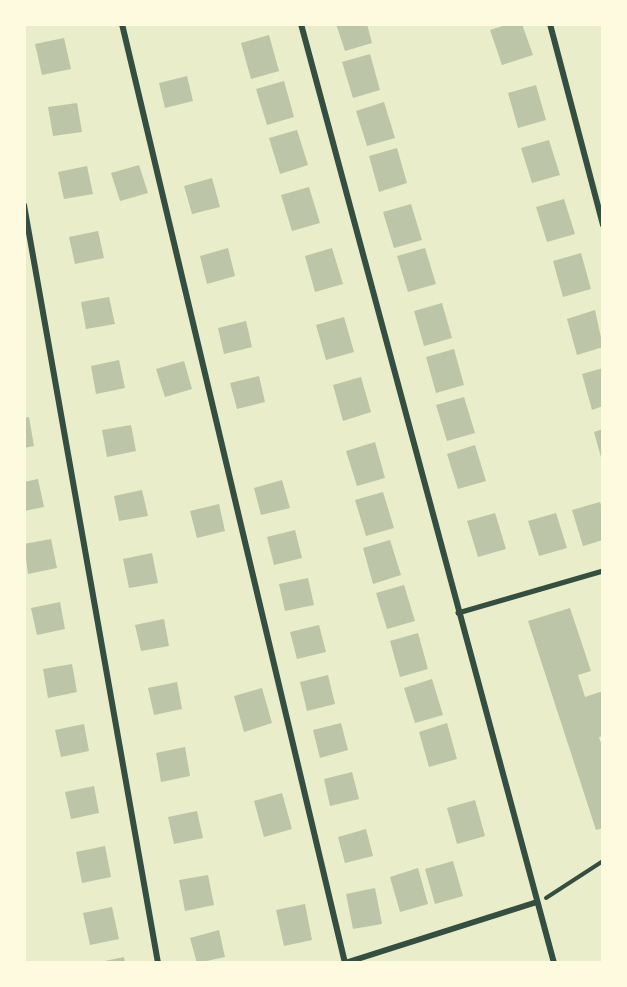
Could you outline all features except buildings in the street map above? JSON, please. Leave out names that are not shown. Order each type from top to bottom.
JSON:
[{"type":"street","points":[[122,24],[345,963],[537,902]]},
{"type":"street","points":[[301,24],[554,963]]},
{"type":"street","points":[[550,24],[603,225]]},
{"type":"street","points":[[24,205],[158,963]]},
{"type":"street","points":[[458,613],[603,571]]},
{"type":"path","points":[[537,902],[569,885],[603,861]]}]
